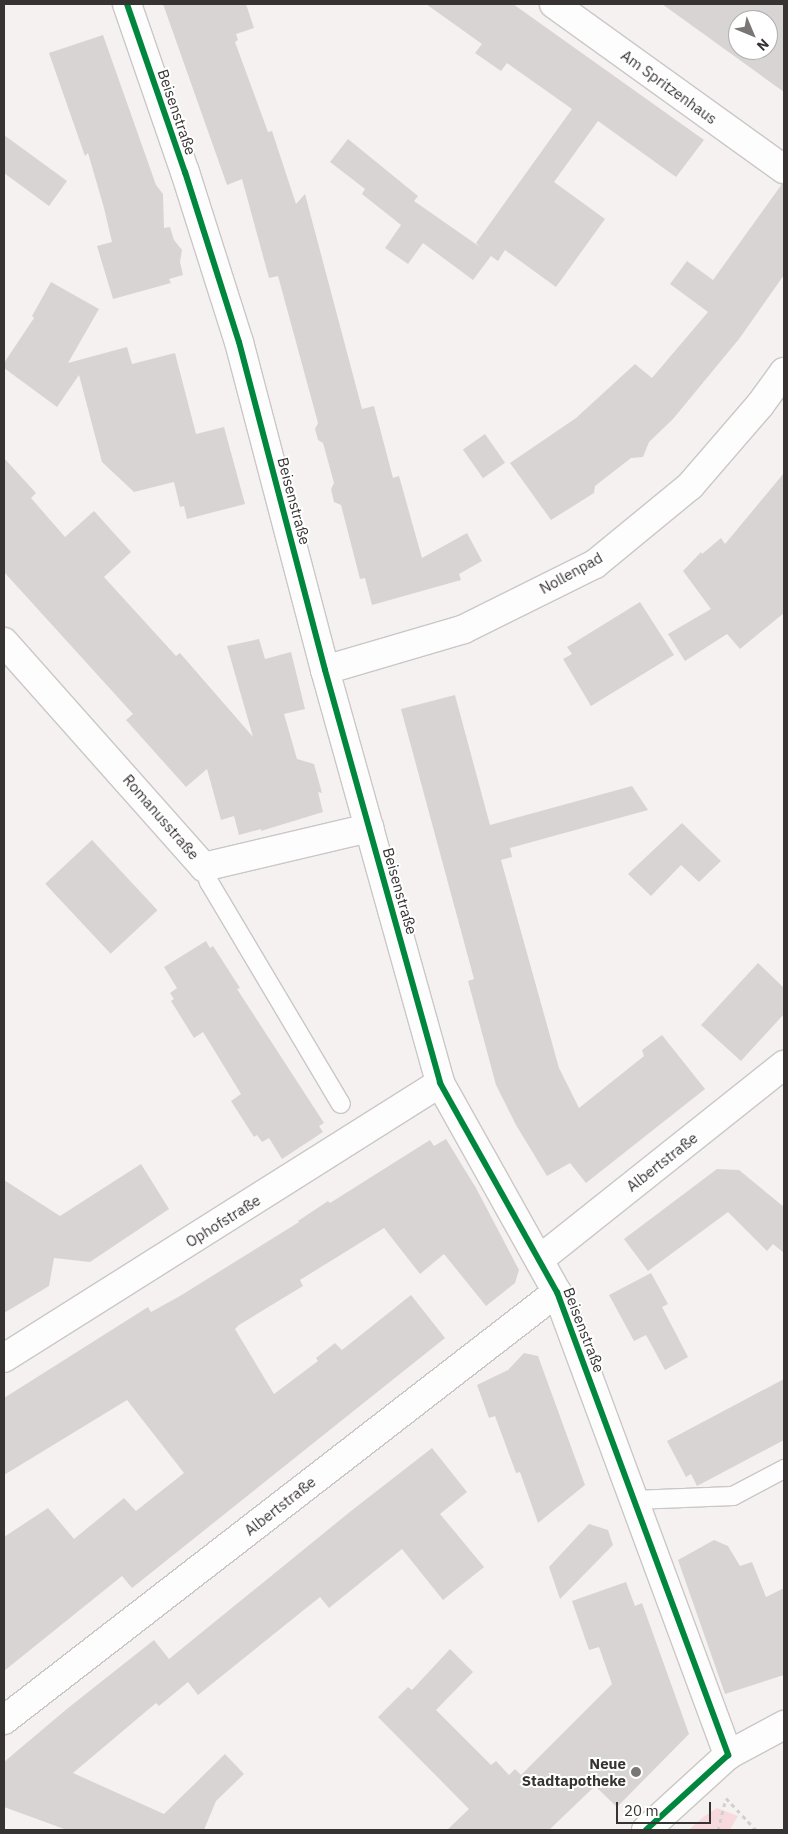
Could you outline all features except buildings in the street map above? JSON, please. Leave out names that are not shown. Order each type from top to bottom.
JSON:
[{"type":"street","name":"Beisenstraße","points":[[127,4],[182,163],[240,342],[325,670],[440,1083],[557,1292],[728,1755]]},
{"type":"street","name":"Am Spritzenhaus","points":[[554,4],[784,169]]},
{"type":"street","name":"Nollenpad","points":[[325,670],[464,629],[595,564],[690,486],[760,405],[784,372]]},
{"type":"street","name":"Romanusstraße","points":[[4,642],[204,867],[369,828]]},
{"type":"street","name":"Albertstraße","points":[[540,1259],[784,1065]]},
{"type":"street","name":"Ophofstraße","points":[[4,1358],[440,1083]]},
{"type":"street","name":"Albertstraße","points":[[4,1720],[557,1292]]},
{"type":"street","points":[[646,1830],[728,1755],[784,1725]]},
{"type":"lane","points":[[204,867],[209,882],[341,1104]]},
{"type":"lane","points":[[634,1500],[733,1496],[784,1469]]},
{"type":"path","points":[[705,1775],[756,1830]]},
{"type":"path","points":[[718,1830],[726,1798]]},
{"type":"shaded area","points":[[717,1808],[738,1816],[730,1830],[689,1830],[703,1817]]},
{"type":"cycle path","points":[[127,4],[185,172],[239,342],[325,670],[440,1083],[557,1292],[728,1755],[646,1830]]},
{"type":"place","name":"Neue Stadtapotheke","points":[[636,1772]]}]
